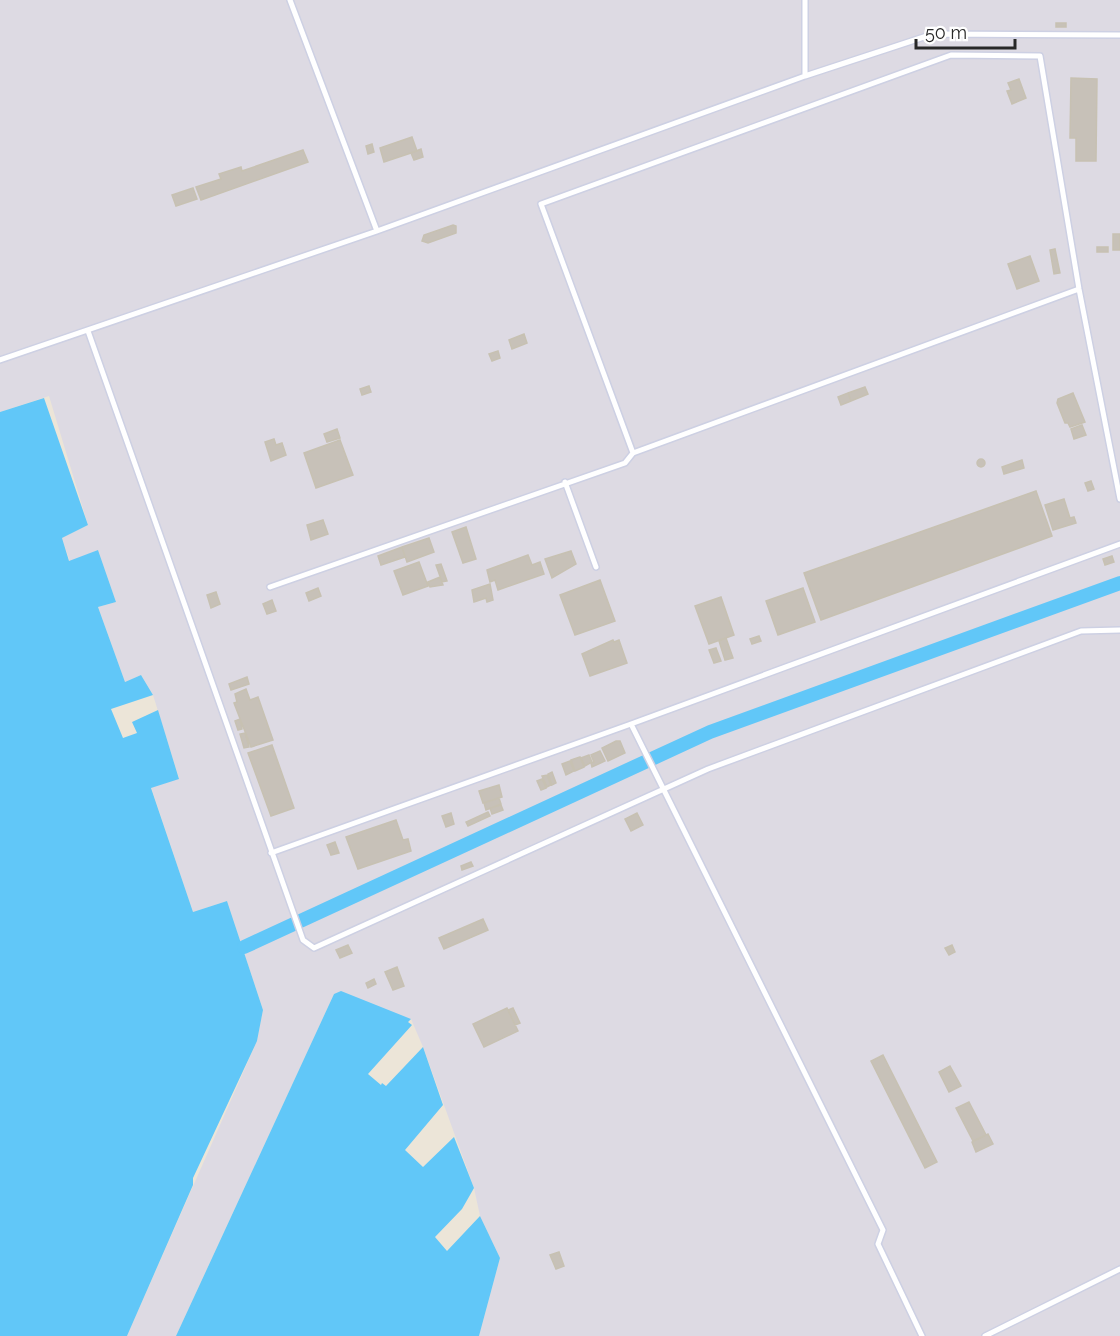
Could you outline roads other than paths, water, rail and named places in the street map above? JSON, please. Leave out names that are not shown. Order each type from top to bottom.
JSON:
[{"type":"lane","points":[[290,0],[377,231]]},
{"type":"lane","points":[[805,76],[806,0]]},
{"type":"lane","points":[[0,360],[377,231],[805,76],[933,34],[1120,35]]},
{"type":"lane","points":[[633,453],[541,204],[951,55],[1040,56],[1079,289],[1120,499]]},
{"type":"lane","points":[[270,587],[565,482],[625,463],[633,453],[1079,289]]},
{"type":"lane","points":[[88,331],[271,853],[289,896],[303,940],[314,948],[708,769],[1081,631],[1120,630]]},
{"type":"lane","points":[[565,482],[596,567]]},
{"type":"lane","points":[[271,853],[631,726],[1120,544]]},
{"type":"lane","points":[[631,726],[883,1230],[878,1244],[922,1336]]},
{"type":"lane","points":[[985,1336],[1120,1269]]},
{"type":"water","points":[[44,398],[88,525],[62,538],[69,561],[98,550],[116,602],[98,607],[125,682],[141,675],[153,695],[111,709],[123,738],[137,733],[132,722],[158,710],[179,779],[151,788],[193,912],[227,901],[263,1010],[257,1041],[193,1178],[193,1185],[127,1336],[0,1336],[0,412]]},
{"type":"water","points":[[341,991],[411,1019],[408,1022],[412,1025],[368,1074],[381,1085],[382,1083],[386,1086],[423,1047],[443,1105],[405,1150],[423,1167],[454,1137],[474,1188],[462,1209],[435,1237],[447,1251],[480,1216],[500,1258],[479,1336],[176,1336],[334,994]]},
{"type":"waterway","points":[[244,947],[710,732],[1120,583]]}]
